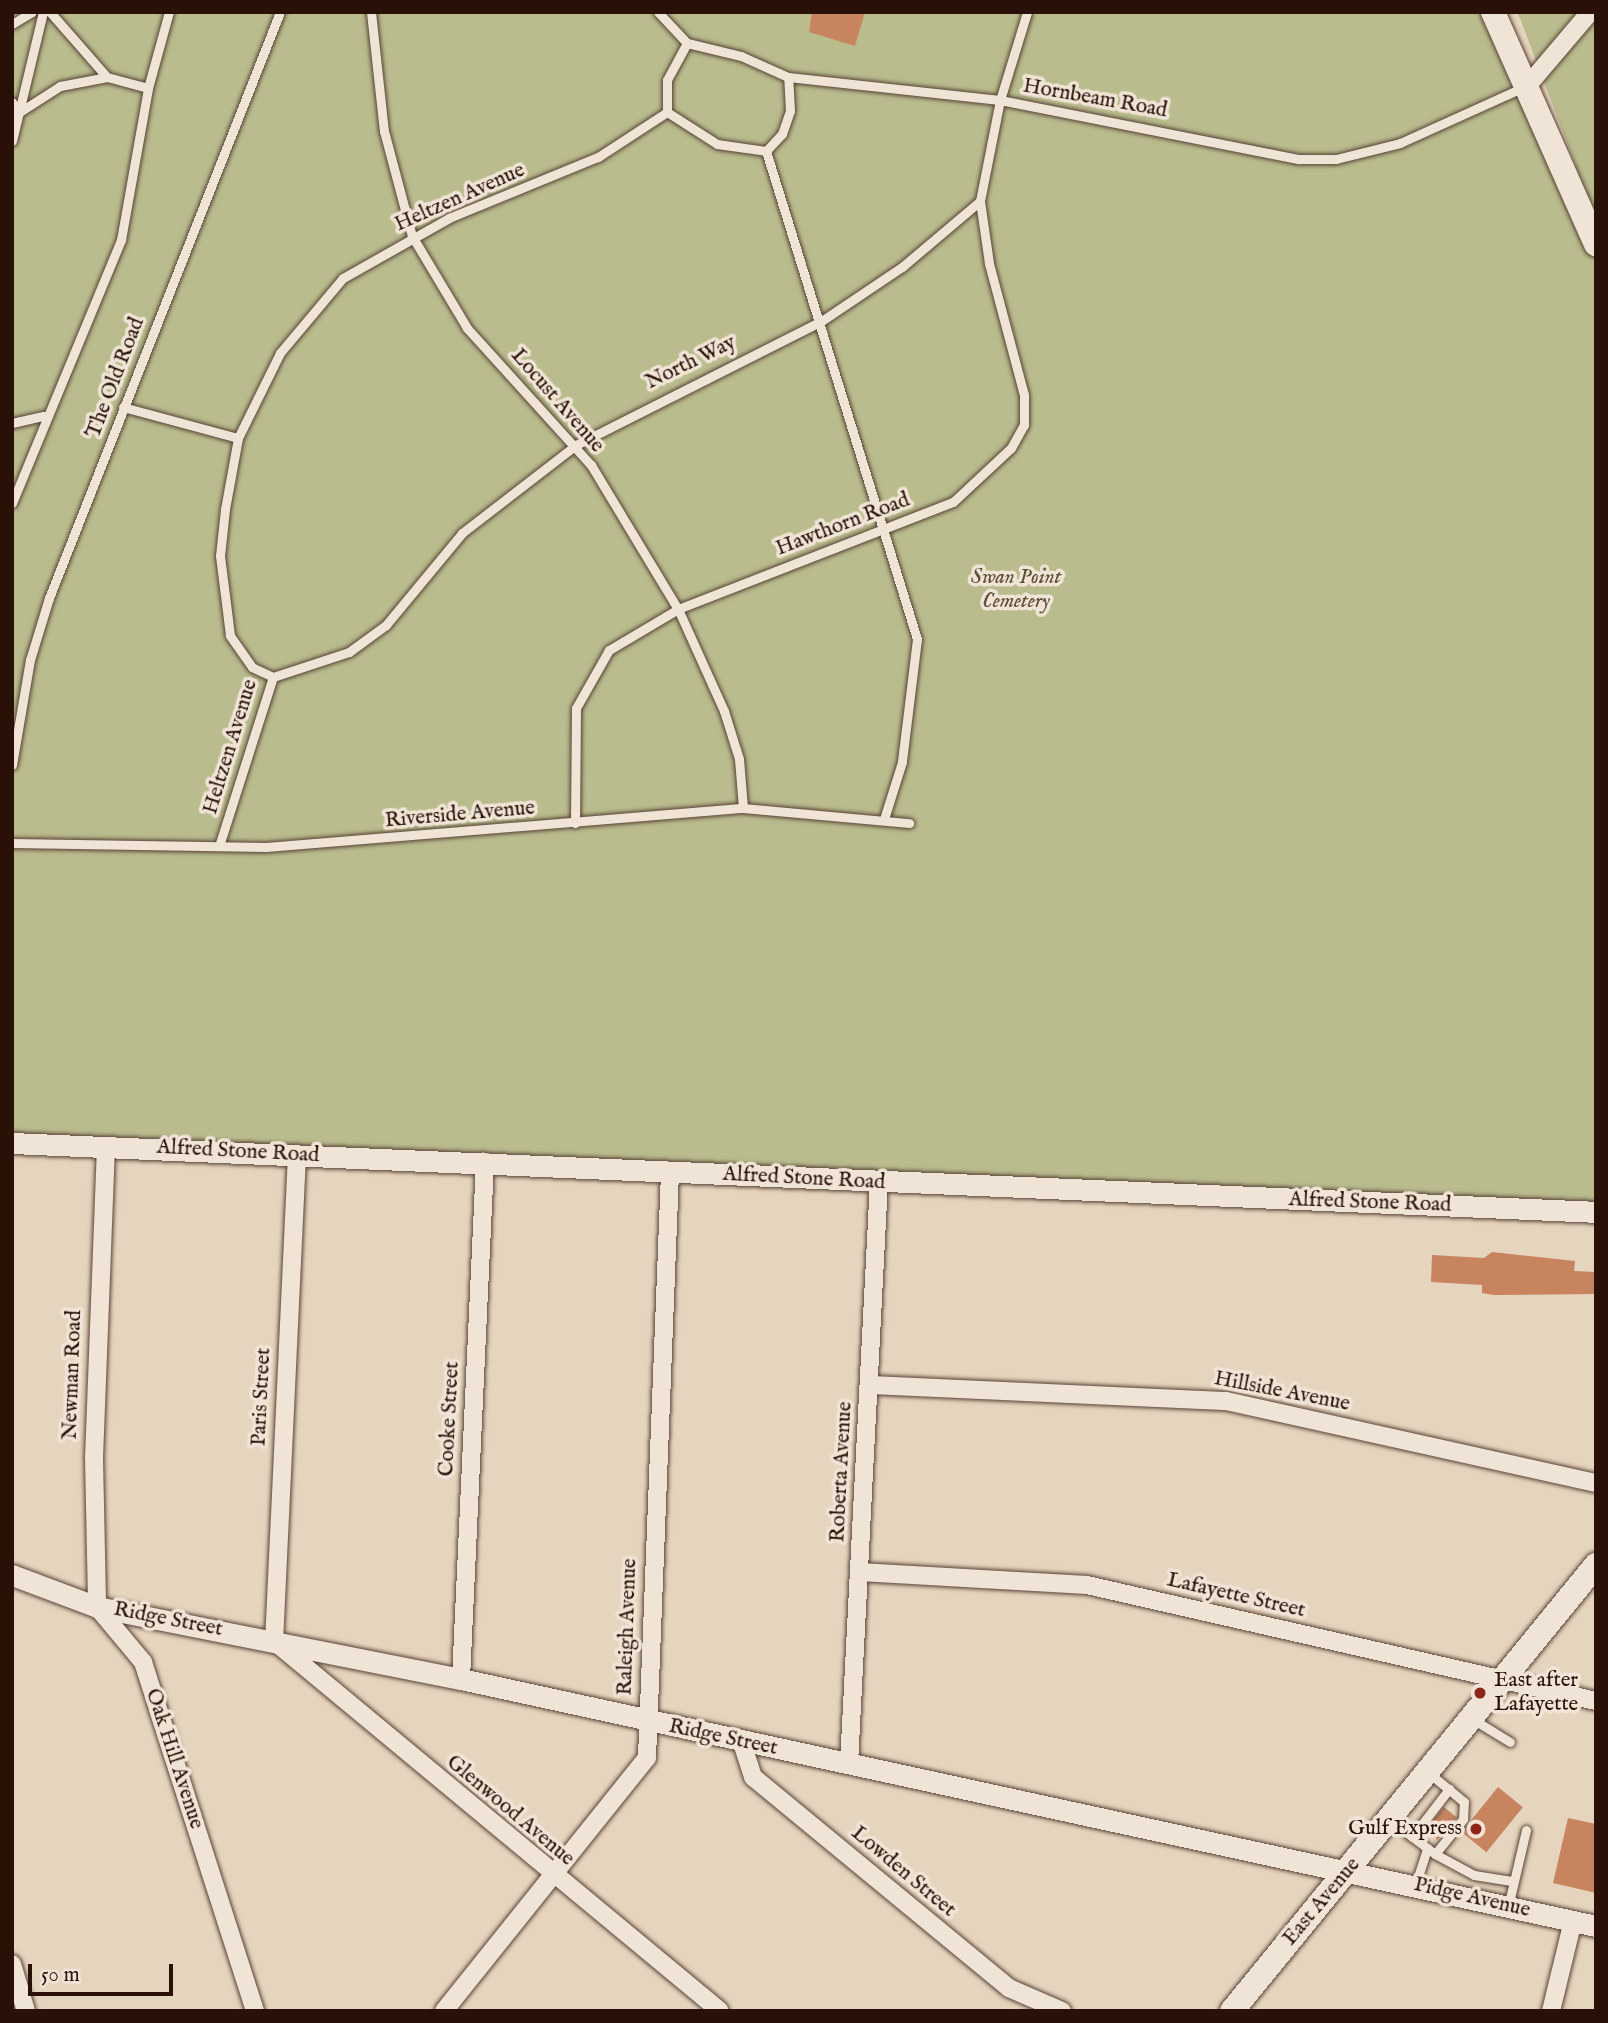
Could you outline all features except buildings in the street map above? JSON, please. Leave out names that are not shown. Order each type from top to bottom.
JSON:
[{"type":"main road","points":[[1493,12],[1529,84],[1596,244]]},
{"type":"main road","name":"East Avenue","points":[[1233,2011],[1429,1773],[1596,1564]]},
{"type":"street","points":[[1529,84],[1590,12]]},
{"type":"street","name":"Alfred Stone Road","points":[[12,1143],[1596,1212]]},
{"type":"street","name":"Newman Road","points":[[97,1607],[94,1458],[106,1146]]},
{"type":"street","name":"Paris Street","points":[[274,1641],[297,1155]]},
{"type":"street","name":"Cooke Street","points":[[461,1679],[485,1162]]},
{"type":"street","name":"Raleigh Avenue","points":[[444,2011],[647,1758],[652,1723],[646,1700],[670,1172]]},
{"type":"street","name":"Roberta Avenue","points":[[849,1764],[879,1182]]},
{"type":"street","name":"Hillside Avenue","points":[[869,1385],[1226,1401],[1596,1483]]},
{"type":"street","name":"Lafayette Street","points":[[860,1572],[1087,1585],[1596,1701]]},
{"type":"street","name":"Oak Hill Avenue","points":[[12,1575],[97,1607],[143,1662],[256,2011]]},
{"type":"street","name":"Ridge Street","points":[[97,1607],[461,1679],[741,1743],[1348,1870]]},
{"type":"street","name":"Glenwood Avenue","points":[[274,1641],[552,1877],[720,2011]]},
{"type":"street","name":"Lowden Street","points":[[741,1743],[753,1777],[1009,1988],[1062,2011]]},
{"type":"street","name":"Pidge Avenue","points":[[1348,1870],[1596,1926]]},
{"type":"street","points":[[1551,2011],[1573,1921]]},
{"type":"street","points":[[12,1964],[26,2011]]},
{"type":"lane","points":[[12,24],[32,12]]},
{"type":"lane","points":[[12,141],[43,12]]},
{"type":"lane","points":[[50,12],[107,77]]},
{"type":"lane","points":[[12,503],[43,416],[121,240],[148,88],[169,12]]},
{"type":"lane","name":"The Old Road","points":[[12,765],[37,634],[123,407],[280,12]]},
{"type":"lane","name":"Locust Avenue","points":[[371,12],[384,131],[412,236],[467,328],[576,445],[678,609],[724,711],[738,759],[743,808]]},
{"type":"lane","points":[[658,12],[687,43],[667,80],[667,113],[717,144],[766,152]]},
{"type":"lane","points":[[980,201],[1000,100],[1027,12]]},
{"type":"lane","name":"Hornbeam Road","points":[[687,43],[741,56],[788,77],[1000,100],[1317,160],[1400,142],[1529,84]]},
{"type":"lane","points":[[18,113],[60,86],[107,77],[148,88]]},
{"type":"lane","points":[[788,77],[790,111],[766,152],[917,639],[902,762],[884,819]]},
{"type":"lane","points":[[12,102],[18,113]]},
{"type":"lane","name":"Heltzen Avenue","points":[[219,846],[273,677],[252,667],[230,635],[220,556],[238,438],[280,353],[308,314],[342,278],[412,236],[598,157],[667,113]]},
{"type":"lane","name":"North Way","points":[[273,677],[349,652],[386,625],[463,533],[576,445],[820,322],[902,267],[980,201]]},
{"type":"lane","name":"Hawthorn Road","points":[[575,823],[576,708],[609,650],[678,609],[953,502],[986,477],[1024,425],[1024,395],[989,263],[980,201]]},
{"type":"lane","points":[[123,407],[238,438]]},
{"type":"lane","points":[[12,423],[43,416]]},
{"type":"lane","name":"Riverside Avenue","points":[[12,843],[219,846],[575,823],[743,808],[909,823]]},
{"type":"lane","points":[[1472,1720],[1510,1742]]},
{"type":"lane","points":[[1415,1886],[1431,1851],[1463,1819],[1464,1802],[1429,1773]]},
{"type":"lane","points":[[1412,1837],[1450,1789]]},
{"type":"lane","points":[[1390,1820],[1431,1851],[1474,1875],[1512,1881]]},
{"type":"lane","points":[[1507,1907],[1526,1830]]},
{"type":"green space","name":"Swan Point Cemetery","points":[[12,12],[1479,12],[1596,239],[1596,1204],[12,1141]]},
{"type":"green space","points":[[1517,12],[1596,12],[1596,219],[1521,21]]},
{"type":"place","name":"East after Lafayette","points":[[1480,1693]]},
{"type":"place","name":"Gulf Express","points":[[1476,1829]]}]
